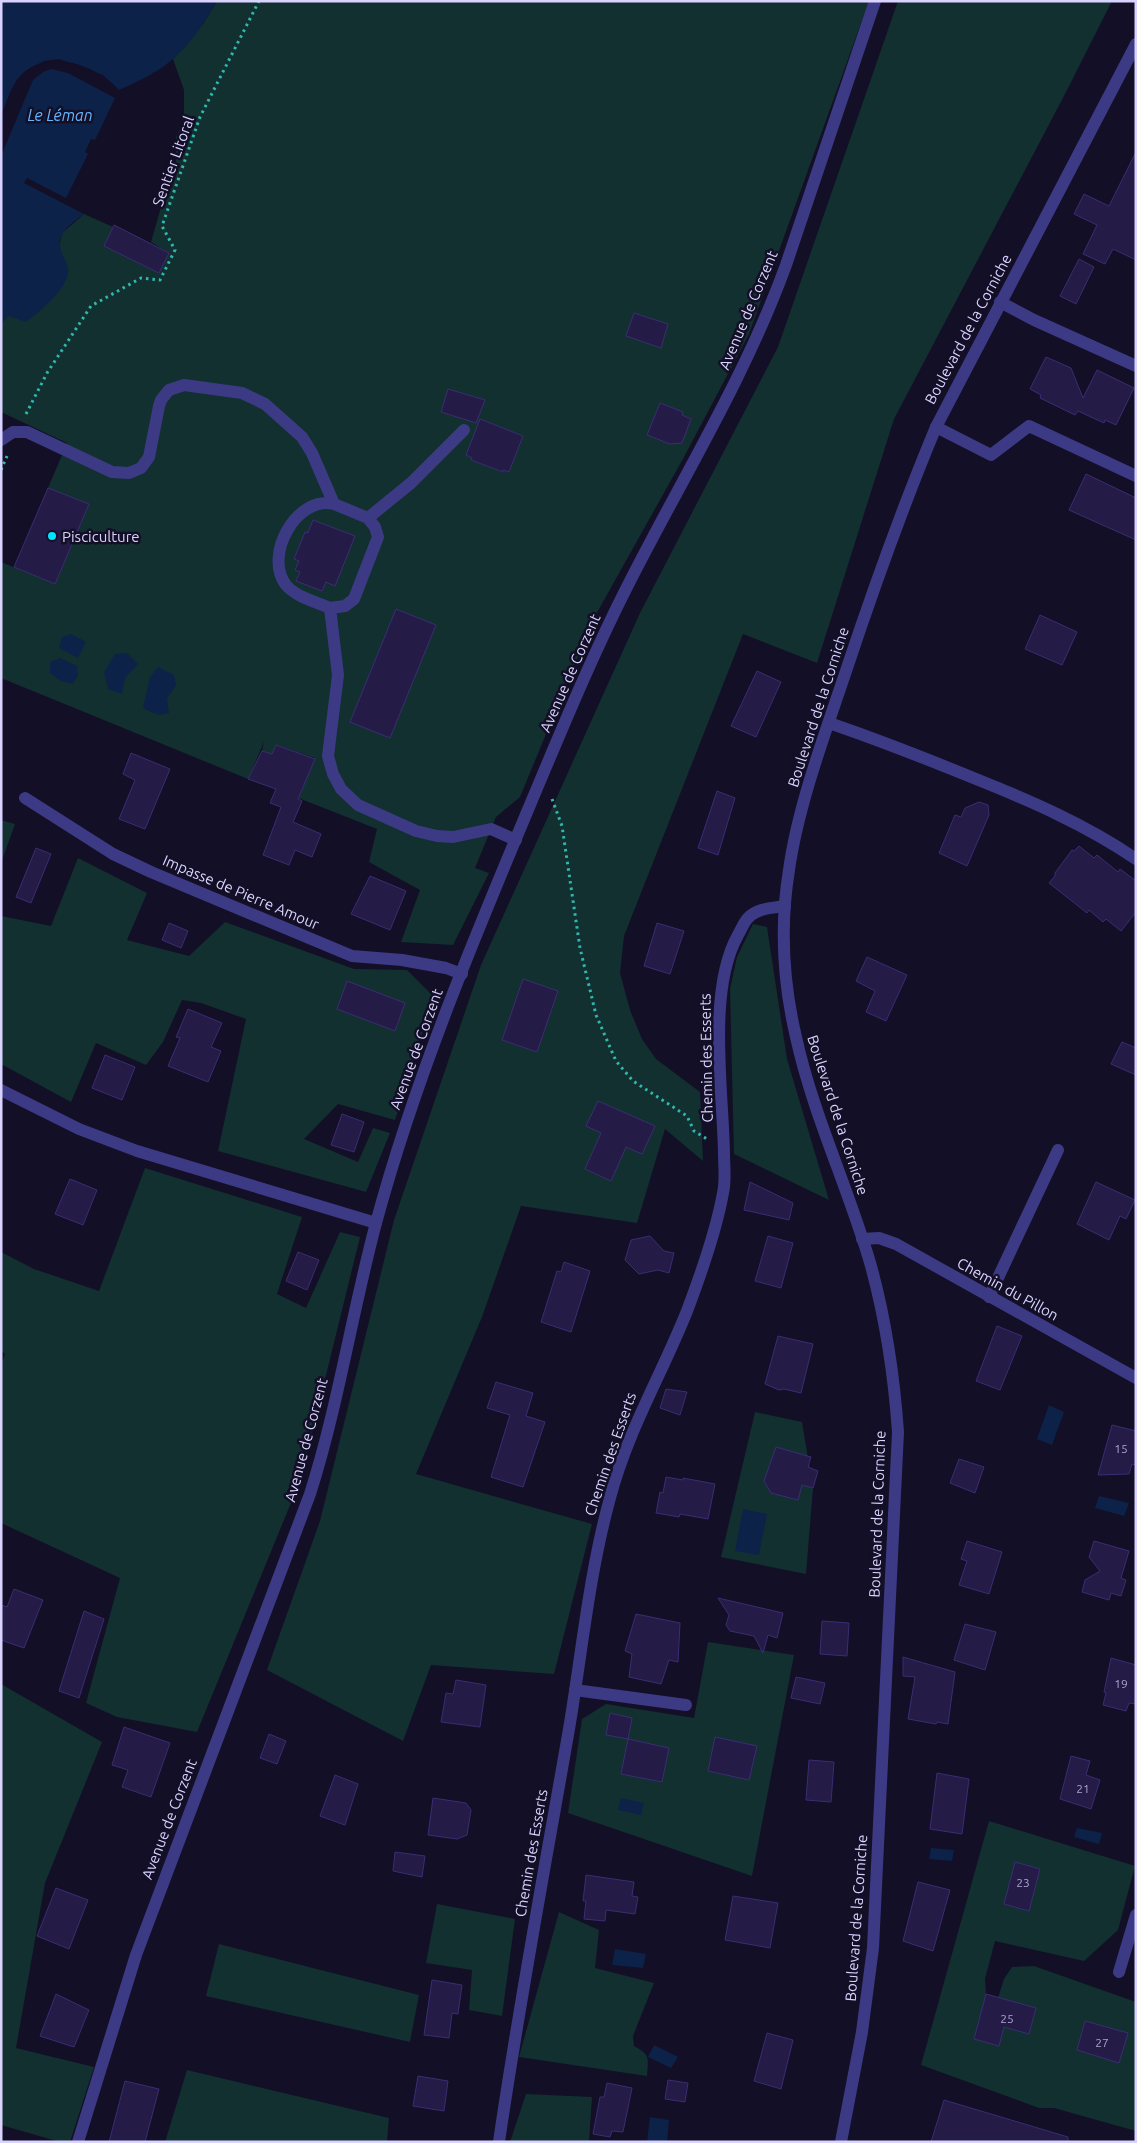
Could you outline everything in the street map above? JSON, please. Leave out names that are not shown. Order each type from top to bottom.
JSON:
[{"type":"street","name":"Avenue de Corzent","points":[[78,2142],[136,1955],[310,1494],[325,1442],[376,1223],[421,1078],[536,790],[626,589],[726,399],[770,307],[786,265],[875,1]]},
{"type":"street","name":"Boulevard de la Corniche","points":[[841,2142],[862,2032],[873,1948],[898,1432],[890,1351],[870,1266],[823,1128],[796,1037],[785,967],[785,906],[789,869],[798,826],[829,723],[875,585],[911,487],[936,427],[1136,44]]},
{"type":"street","points":[[1000,302],[1136,366]]},
{"type":"street","points":[[1,440],[18,432],[27,432],[112,472],[129,473],[141,468],[149,457],[158,406],[169,390],[184,385],[242,394],[265,404],[302,437],[312,453],[334,504]]},
{"type":"street","points":[[936,427],[991,455],[1029,426],[1136,476]]},
{"type":"street","points":[[368,518],[411,483],[464,430]]},
{"type":"street","points":[[322,502],[334,504],[368,518],[376,527],[377,542],[356,594],[345,606],[330,608],[297,593],[286,585],[280,572],[278,558],[286,534],[302,511],[322,502]]},
{"type":"street","points":[[330,608],[338,675],[328,756],[333,774],[341,789],[358,805],[416,831],[437,836],[453,837],[491,829],[516,840]]},
{"type":"street","points":[[829,723],[920,756],[1022,798],[1074,822],[1136,859]]},
{"type":"street","name":"Impasse de Pierre Amour","points":[[25,798],[113,854],[151,872],[352,956],[402,960],[446,968],[462,974]]},
{"type":"street","name":"Chemin des Esserts","points":[[499,2142],[509,2074],[576,1690],[586,1609],[596,1550],[611,1493],[636,1421],[686,1311],[713,1233],[724,1189],[720,1024],[721,990],[726,968],[732,946],[748,919],[762,909],[785,906]]},
{"type":"street","points":[[1,1090],[79,1129],[137,1150],[376,1223]]},
{"type":"street","points":[[989,1297],[1058,1150]]},
{"type":"street","name":"Chemin du Pillon","points":[[862,1239],[879,1238],[896,1244],[1136,1378]]},
{"type":"street","points":[[576,1690],[686,1705]]},
{"type":"street","points":[[1119,1972],[1136,1915]]},
{"type":"path","name":"Sentier Litoral","points":[[1,470],[48,373],[91,306],[141,278],[160,280],[175,250],[162,226],[197,126],[259,1]]},
{"type":"path","points":[[536,790],[552,798],[562,826],[580,948],[596,1015],[616,1061],[633,1081],[687,1116],[694,1131],[724,1150]]},
{"type":"green space","points":[[217,1],[869,1],[749,334],[684,457],[594,618],[520,797],[496,817],[475,868],[489,873],[453,945],[401,942],[420,890],[369,862],[377,829],[273,788],[315,758],[277,745],[272,754],[262,751],[264,742],[248,779],[1,678],[1,562],[55,584],[89,504],[48,488],[67,443],[1,412],[1,324],[59,248],[62,233],[84,214],[113,227],[104,246],[159,273],[169,253],[151,242],[161,207],[176,169],[176,137],[184,120],[184,90],[173,59],[203,24]],"holes":[[[480,420],[523,436],[509,472],[503,470],[502,472],[472,460],[467,455]]]},
{"type":"green space","points":[[898,1],[1112,1],[894,419],[817,663],[743,634],[624,936],[620,973],[630,1010],[642,1039],[656,1059],[700,1092],[703,1161],[665,1129],[637,1223],[521,1206],[482,1317],[416,1474],[592,1524],[554,1674],[431,1665],[403,1741],[267,1670],[320,1521],[394,1220],[481,965],[640,613],[778,347]]},
{"type":"green space","points":[[1,820],[15,824],[1,863]]},
{"type":"green space","points":[[78,858],[147,893],[127,940],[189,956],[225,922],[354,969],[407,970],[434,997],[395,1120],[338,1104],[304,1139],[358,1162],[373,1128],[390,1133],[366,1192],[218,1151],[246,1019],[201,1003],[182,1000],[163,1042],[146,1065],[96,1043],[71,1102],[1,1064],[1,916],[51,926]]},
{"type":"green space","points":[[753,924],[767,927],[787,1059],[829,1200],[734,1154],[730,989],[737,957]]},
{"type":"green space","points":[[145,1168],[302,1217],[277,1294],[306,1308],[340,1232],[360,1237],[300,1481],[197,1732],[117,1717],[86,1703],[120,1578],[1,1523],[1,1365],[5,1354],[1,1350],[1,1252],[34,1269],[99,1291]]},
{"type":"green space","points":[[755,1412],[802,1422],[813,1488],[806,1574],[721,1557]]},
{"type":"green space","points":[[708,1642],[794,1655],[752,1876],[568,1813],[582,1719],[606,1704],[694,1718]]},
{"type":"green space","points":[[1,1684],[102,1742],[45,1883],[16,2048],[94,2067],[70,2142],[60,2142],[1,2125]]},
{"type":"green space","points":[[989,1821],[1135,1866],[1118,1930],[1084,1961],[995,1941],[985,1979],[986,1994],[998,1998],[1004,1979],[1012,1967],[1034,1966],[1136,2002],[1136,2131],[1054,2108],[1039,2108],[921,2065]]},
{"type":"green space","points":[[437,1904],[515,1919],[502,2016],[469,2010],[472,1970],[426,1963]]},
{"type":"green space","points":[[559,1912],[599,1930],[595,1968],[654,1983],[633,2036],[634,2046],[646,2055],[648,2065],[647,2076],[519,2057]]},
{"type":"green space","points":[[219,1944],[419,1995],[410,2042],[206,1996]]},
{"type":"green space","points":[[187,2070],[389,2118],[387,2142],[165,2142]]},
{"type":"green space","points":[[526,2094],[592,2097],[589,2142],[510,2142]]},
{"type":"water","name":"Le Léman","points":[[1,1],[217,1],[203,24],[180,53],[147,77],[119,90],[97,73],[83,66],[69,62],[54,61],[40,63],[28,69],[17,80],[1,115]]},
{"type":"water","name":"Le Léman","points":[[51,69],[68,73],[115,98],[95,140],[91,139],[85,152],[88,154],[66,198],[27,178],[24,183],[84,214],[66,229],[61,239],[60,244],[67,264],[68,275],[59,291],[46,306],[26,322],[9,316],[1,324],[1,156],[33,80],[43,72]]},
{"type":"water","points":[[71,634],[86,642],[78,658],[59,648],[62,637]]},
{"type":"water","points":[[127,653],[138,664],[125,678],[122,694],[108,689],[104,672],[115,654]]},
{"type":"water","points":[[60,658],[77,666],[78,675],[73,684],[61,681],[50,673],[50,662]]},
{"type":"water","points":[[158,667],[174,675],[176,685],[167,699],[169,713],[158,715],[143,708],[150,677]]},
{"type":"water","points":[[1049,1405],[1064,1412],[1052,1445],[1037,1439]]},
{"type":"water","points":[[1099,1496],[1129,1503],[1124,1516],[1095,1508]]},
{"type":"water","points":[[743,1509],[767,1514],[759,1555],[735,1551]]},
{"type":"water","points":[[621,1798],[644,1803],[641,1815],[618,1810]]},
{"type":"water","points":[[1077,1828],[1102,1833],[1099,1844],[1074,1837]]},
{"type":"water","points":[[931,1848],[954,1850],[952,1861],[929,1859]]},
{"type":"water","points":[[615,1949],[646,1954],[643,1968],[612,1965]]},
{"type":"water","points":[[654,2045],[678,2057],[671,2068],[648,2057]]},
{"type":"water","points":[[650,2117],[669,2120],[667,2142],[647,2142]]},
{"type":"pier","points":[[59,59],[103,75],[119,90],[118,92],[101,77],[66,63],[44,63],[19,81],[1,118],[10,93],[22,74],[44,61]]},
{"type":"building","points":[[1136,152],[1136,260],[1113,249],[1105,264],[1083,254],[1097,225],[1074,214],[1084,194],[1109,206]]},
{"type":"building","points":[[114,225],[169,253],[159,273],[104,246]]},
{"type":"building","points":[[1079,259],[1094,267],[1076,304],[1060,296]]},
{"type":"building","points":[[634,313],[668,324],[661,348],[626,336]]},
{"type":"building","points":[[1046,357],[1071,368],[1083,398],[1097,370],[1134,388],[1116,425],[1105,420],[1104,423],[1078,411],[1075,415],[1040,398],[1041,395],[1030,389]]},
{"type":"building","points":[[448,389],[485,400],[476,423],[441,412]]},
{"type":"building","points":[[660,403],[683,412],[682,415],[691,419],[682,443],[670,444],[647,435]]},
{"type":"building","points":[[480,419],[523,436],[509,472],[503,470],[503,472],[471,460],[472,458],[466,455]]},
{"type":"building","points":[[1086,474],[1136,498],[1136,540],[1069,510]]},
{"type":"building","name":"Pisciculture","points":[[48,488],[89,504],[55,584],[14,567]]},
{"type":"building","points":[[313,520],[355,536],[335,586],[326,582],[322,591],[296,581],[300,572],[295,570],[299,561],[294,559],[305,532],[308,533]]},
{"type":"building","points":[[396,609],[436,625],[390,738],[350,722]]},
{"type":"building","points":[[1040,615],[1077,632],[1062,665],[1025,649]]},
{"type":"building","points":[[757,671],[781,682],[756,737],[731,726]]},
{"type":"building","points":[[276,745],[315,759],[298,799],[302,801],[293,822],[321,834],[312,857],[295,850],[289,865],[263,855],[281,807],[270,803],[276,789],[248,779],[262,751],[272,754]]},
{"type":"building","points":[[131,753],[170,769],[145,829],[119,819],[135,780],[123,774]]},
{"type":"building","points":[[717,791],[735,798],[718,855],[698,848]]},
{"type":"building","points":[[979,802],[988,805],[989,815],[967,866],[939,853],[955,815],[961,817],[965,808]]},
{"type":"building","points":[[1079,846],[1094,858],[1097,855],[1118,872],[1120,869],[1136,881],[1136,912],[1121,931],[1106,919],[1103,922],[1089,910],[1087,913],[1049,883],[1072,850],[1074,851]]},
{"type":"building","points":[[36,848],[51,854],[31,903],[16,897]]},
{"type":"building","points":[[370,876],[406,891],[390,930],[351,914]]},
{"type":"building","points":[[169,923],[188,931],[181,948],[162,940]]},
{"type":"building","points":[[657,923],[684,931],[670,974],[644,966]]},
{"type":"building","points":[[867,957],[907,975],[886,1021],[866,1012],[875,991],[856,981]]},
{"type":"building","points":[[523,979],[558,991],[537,1052],[502,1040]]},
{"type":"building","points":[[347,981],[405,1003],[395,1031],[337,1009]]},
{"type":"building","points":[[188,1009],[222,1023],[211,1047],[221,1051],[208,1082],[168,1066],[180,1038],[176,1037]]},
{"type":"building","points":[[1122,1042],[1136,1048],[1136,1075],[1111,1064]]},
{"type":"building","points":[[105,1055],[135,1067],[122,1100],[92,1088]]},
{"type":"building","points":[[598,1101],[655,1126],[642,1154],[626,1147],[611,1181],[585,1169],[601,1133],[586,1126]]},
{"type":"building","points":[[342,1114],[364,1122],[354,1152],[331,1145]]},
{"type":"building","points":[[70,1179],[97,1190],[83,1225],[55,1214]]},
{"type":"building","points":[[750,1182],[793,1203],[789,1220],[744,1210]]},
{"type":"building","points":[[1096,1182],[1135,1200],[1126,1219],[1120,1216],[1109,1240],[1077,1224]]},
{"type":"building","points":[[650,1236],[664,1251],[674,1253],[669,1273],[658,1270],[639,1274],[625,1260],[631,1240]]},
{"type":"building","points":[[768,1236],[793,1243],[781,1288],[755,1281]]},
{"type":"building","points":[[298,1252],[319,1260],[307,1290],[286,1281]]},
{"type":"building","points":[[564,1262],[590,1271],[571,1332],[541,1322],[557,1271],[561,1272]]},
{"type":"building","points":[[997,1326],[1022,1336],[1000,1390],[976,1381]]},
{"type":"building","points":[[778,1336],[813,1344],[801,1393],[784,1389],[779,1390],[765,1384]]},
{"type":"building","points":[[496,1382],[533,1393],[526,1416],[545,1422],[523,1487],[491,1477],[510,1415],[487,1408]]},
{"type":"building","points":[[666,1389],[687,1392],[680,1415],[660,1408]]},
{"type":"building","points":[[1112,1425],[1136,1431],[1136,1465],[1132,1464],[1129,1474],[1098,1475]]},
{"type":"building","points":[[776,1447],[811,1457],[808,1467],[818,1471],[813,1488],[802,1485],[798,1500],[771,1493],[764,1481]]},
{"type":"building","points":[[959,1459],[984,1467],[975,1493],[950,1483]]},
{"type":"building","points":[[666,1477],[715,1484],[708,1519],[680,1514],[679,1517],[656,1513],[660,1492],[663,1493]]},
{"type":"building","points":[[967,1541],[1002,1552],[989,1594],[959,1585],[967,1561],[961,1559]]},
{"type":"building","points":[[1094,1541],[1129,1551],[1121,1578],[1126,1580],[1121,1596],[1111,1593],[1109,1600],[1082,1592],[1085,1580],[1100,1571],[1089,1557]]},
{"type":"building","points":[[14,1589],[43,1600],[24,1648],[1,1640],[1,1605],[7,1607]]},
{"type":"building","points":[[718,1598],[783,1613],[777,1638],[768,1635],[763,1653],[754,1636],[730,1631],[726,1625],[729,1615]]},
{"type":"building","points":[[84,1611],[104,1619],[79,1698],[59,1691]]},
{"type":"building","points":[[636,1614],[680,1623],[678,1662],[669,1660],[661,1684],[629,1677],[632,1654],[625,1651]]},
{"type":"building","points":[[822,1621],[849,1623],[847,1656],[820,1654]]},
{"type":"building","points":[[965,1624],[996,1632],[985,1670],[954,1660]]},
{"type":"building","points":[[903,1657],[955,1672],[948,1724],[908,1719],[915,1677],[903,1676]]},
{"type":"building","points":[[1111,1658],[1136,1665],[1136,1704],[1129,1703],[1126,1711],[1103,1705]]},
{"type":"building","points":[[796,1677],[825,1683],[820,1704],[791,1698]]},
{"type":"building","points":[[456,1680],[486,1685],[480,1727],[441,1722],[446,1693],[453,1694]]},
{"type":"building","points":[[610,1713],[632,1718],[628,1739],[606,1735]]},
{"type":"building","points":[[124,1727],[170,1743],[151,1797],[122,1787],[128,1770],[112,1765]]},
{"type":"building","points":[[269,1734],[286,1741],[277,1764],[260,1758]]},
{"type":"building","points":[[715,1737],[757,1746],[749,1780],[708,1771]]},
{"type":"building","points":[[628,1739],[669,1748],[662,1782],[621,1774]]},
{"type":"building","points":[[1071,1756],[1090,1761],[1086,1775],[1100,1780],[1091,1809],[1060,1799]]},
{"type":"building","points":[[809,1760],[834,1762],[831,1802],[806,1800]]},
{"type":"building","points":[[937,1773],[969,1779],[962,1834],[930,1829]]},
{"type":"building","points":[[335,1775],[358,1784],[345,1825],[320,1816]]},
{"type":"building","points":[[433,1798],[466,1803],[471,1810],[467,1835],[457,1839],[428,1835]]},
{"type":"building","points":[[395,1852],[425,1856],[422,1877],[393,1871]]},
{"type":"building","points":[[1015,1862],[1040,1869],[1029,1911],[1004,1904]]},
{"type":"building","points":[[586,1875],[634,1882],[632,1896],[638,1897],[635,1914],[606,1910],[605,1921],[584,1919],[586,1901],[583,1901]]},
{"type":"building","points":[[918,1882],[950,1890],[933,1951],[903,1941]]},
{"type":"building","points":[[56,1888],[88,1900],[69,1949],[37,1936]]},
{"type":"building","points":[[733,1896],[778,1903],[770,1948],[725,1940]]},
{"type":"building","points":[[432,1980],[462,1985],[458,2014],[452,2013],[449,2038],[424,2035]]},
{"type":"building","points":[[56,1994],[89,2010],[74,2047],[40,2036]]},
{"type":"building","points":[[986,1994],[1036,2008],[1029,2034],[1004,2027],[999,2046],[974,2039]]},
{"type":"building","points":[[1085,2021],[1128,2033],[1119,2063],[1077,2050]]},
{"type":"building","points":[[767,2033],[793,2040],[781,2089],[754,2081]]},
{"type":"building","points":[[418,2076],[448,2081],[444,2111],[413,2106]]},
{"type":"building","points":[[668,2080],[688,2083],[685,2102],[665,2099]]},
{"type":"building","points":[[125,2081],[159,2089],[145,2142],[109,2142]]},
{"type":"building","points":[[607,2083],[632,2088],[623,2132],[612,2131],[610,2137],[593,2134],[600,2097],[604,2097]]},
{"type":"building","points":[[944,2100],[1068,2137],[1068,2142],[931,2142]]},
{"type":"place","name":"Pisciculture","points":[[52,536]]}]
